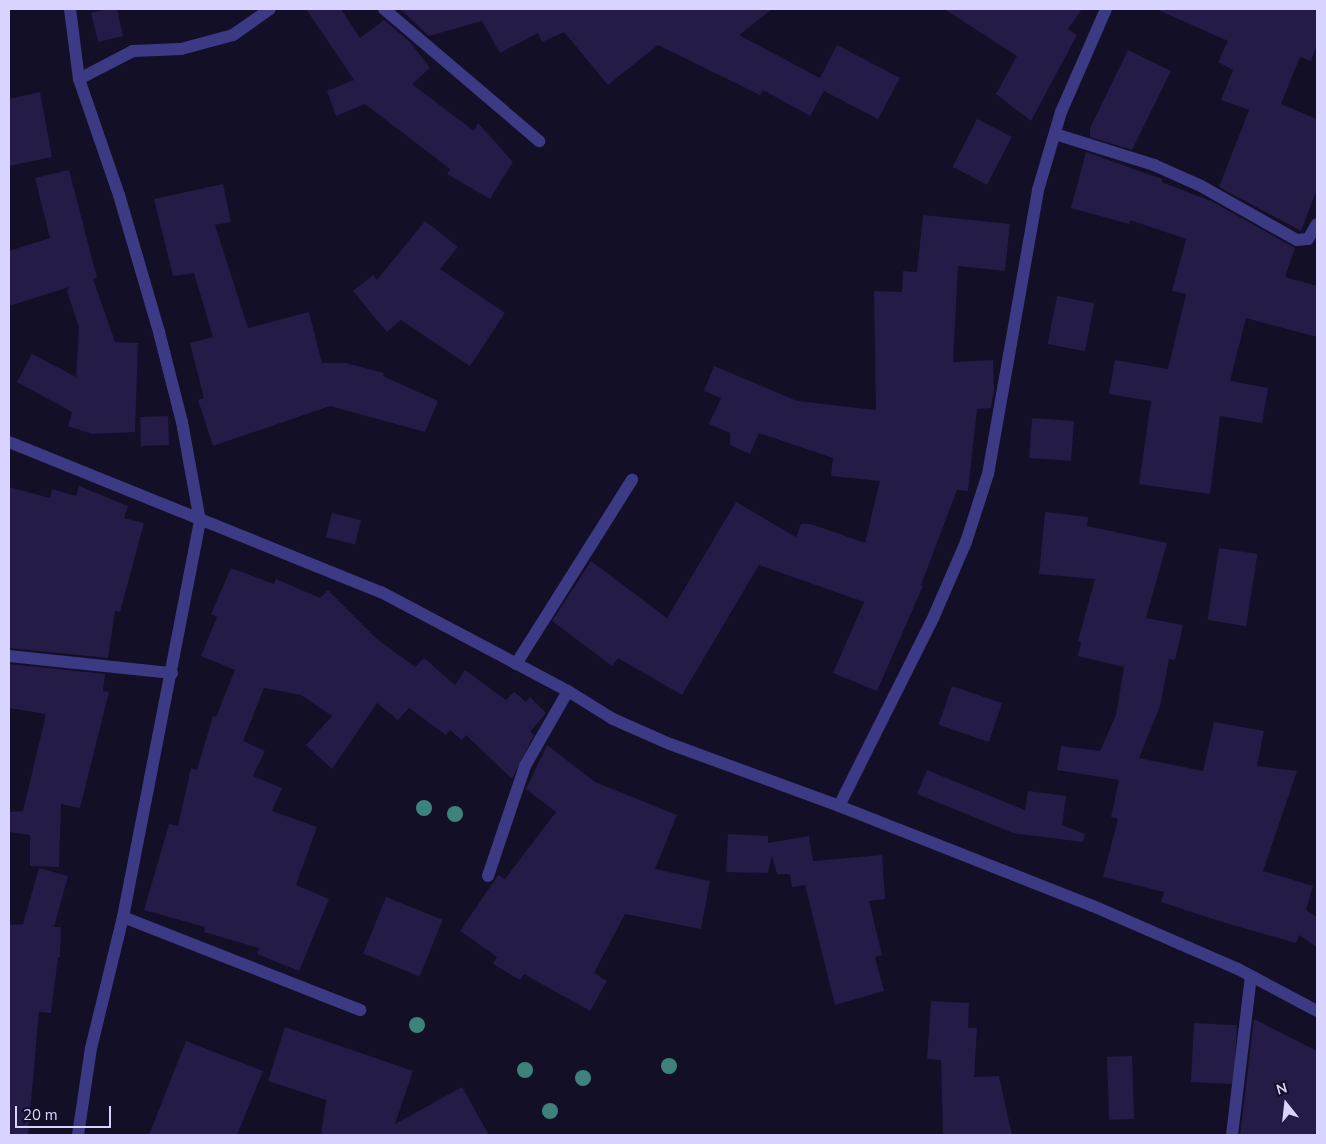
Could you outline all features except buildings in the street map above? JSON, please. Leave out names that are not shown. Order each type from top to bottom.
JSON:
[{"type":"street","points":[[70,9],[79,79],[120,196],[159,332],[182,422],[200,521],[187,575],[172,673],[122,917],[91,1048],[78,1135]]},
{"type":"street","points":[[79,79],[133,51],[188,48],[234,34],[270,9]]},
{"type":"street","points":[[384,9],[539,141]]},
{"type":"street","points":[[838,806],[934,616],[966,542],[988,474],[1038,190],[1055,134],[1106,9]]},
{"type":"street","points":[[1055,134],[1154,164],[1200,186],[1297,240],[1308,239],[1317,224]]},
{"type":"street","points":[[9,442],[200,521],[381,592],[568,691],[612,719],[670,744],[838,806],[1093,906],[1252,976],[1317,1011]]},
{"type":"street","points":[[516,664],[632,480]]},
{"type":"street","points":[[9,656],[172,673]]},
{"type":"street","points":[[488,876],[525,766],[568,691]]},
{"type":"street","points":[[122,917],[360,1010]]},
{"type":"street","points":[[1232,1135],[1252,976]]}]
